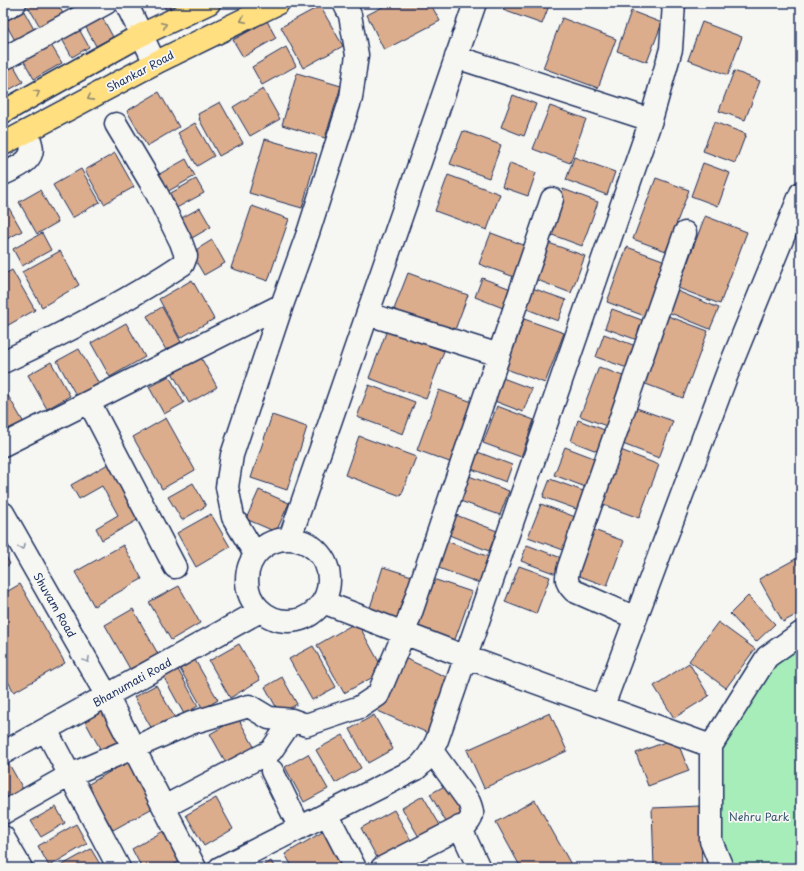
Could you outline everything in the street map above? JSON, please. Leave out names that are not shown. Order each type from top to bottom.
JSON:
[{"type":"main road","points":[[3,112],[141,35],[209,3]]},
{"type":"main road","name":"Shankar Road","points":[[3,144],[29,142],[154,63],[278,3]]},
{"type":"street","points":[[3,9],[15,3]]},
{"type":"street","points":[[3,59],[106,3]]},
{"type":"street","points":[[126,3],[154,63]]},
{"type":"street","points":[[255,554],[233,517],[228,488],[232,455],[282,305],[308,233],[351,98],[357,55],[350,16],[344,3]]},
{"type":"street","points":[[290,538],[475,3]]},
{"type":"street","points":[[223,867],[416,769],[425,762],[432,751],[466,657],[651,120],[671,49],[674,3]]},
{"type":"street","points":[[456,58],[651,120]]},
{"type":"street","points":[[3,362],[48,341],[148,288],[184,264],[186,256],[181,242],[154,188],[116,124]]},
{"type":"street","points":[[3,174],[25,163],[30,158],[29,142]]},
{"type":"street","points":[[603,706],[727,374],[801,193]]},
{"type":"street","points":[[3,813],[70,775],[191,723],[249,706],[269,718],[292,720],[306,725],[360,707],[378,695],[404,633],[552,199]]},
{"type":"street","points":[[636,618],[574,591],[568,585],[566,577],[685,233]]},
{"type":"street","points":[[3,445],[282,305]]},
{"type":"street","points":[[368,314],[499,355]]},
{"type":"street","points":[[89,402],[175,567]]},
{"type":"street","name":"Shuvam Road","points":[[3,513],[107,696],[195,868]]},
{"type":"street","points":[[290,538],[304,542],[316,550],[325,561],[329,575],[328,589],[323,602],[313,612],[300,619],[286,621],[272,618],[260,611],[250,595],[246,581],[248,567],[255,554],[266,545],[290,538]]},
{"type":"street","points":[[323,602],[466,657],[711,746]]},
{"type":"street","name":"Bhanumati Road","points":[[3,753],[260,611]]},
{"type":"street","points":[[722,868],[711,841],[711,746],[767,657],[801,633]]},
{"type":"street","points":[[164,807],[270,751],[292,720]]},
{"type":"street","points":[[46,730],[119,868]]},
{"type":"street","points":[[382,868],[467,824],[472,818],[473,811],[469,802],[432,751]]},
{"type":"street","points":[[272,771],[300,828]]},
{"type":"street","points":[[327,814],[354,868]]},
{"type":"street","points":[[460,827],[479,868]]},
{"type":"street","points":[[3,837],[21,868]]},
{"type":"green space","name":"Nehru Park","points":[[801,646],[801,868],[731,868],[716,827],[722,745],[773,663]]},
{"type":"building","points":[[26,3],[57,3],[65,17],[42,30]]},
{"type":"building","points":[[68,3],[97,3],[76,17]]},
{"type":"building","points":[[162,3],[184,3],[168,13]]},
{"type":"building","points":[[390,3],[430,3],[440,21],[384,50],[367,15]]},
{"type":"building","points":[[505,3],[550,3],[542,24],[503,10]]},
{"type":"building","points":[[624,3],[638,3],[628,9]]},
{"type":"building","points":[[21,6],[36,33],[17,44],[3,19]]},
{"type":"building","points":[[320,6],[343,46],[303,68],[281,27]]},
{"type":"building","points":[[631,11],[662,23],[647,62],[617,51]]},
{"type":"building","points":[[100,13],[113,37],[96,46],[83,22]]},
{"type":"building","points":[[562,18],[616,39],[598,88],[543,68]]},
{"type":"building","points":[[267,21],[276,38],[243,57],[233,40]]},
{"type":"building","points":[[75,22],[89,47],[72,57],[58,32]]},
{"type":"building","points":[[702,22],[742,37],[728,75],[688,60]]},
{"type":"building","points":[[48,40],[62,63],[34,79],[21,56]]},
{"type":"building","points":[[286,47],[296,66],[262,85],[252,67]]},
{"type":"building","points":[[9,57],[23,82],[7,91],[3,83],[3,60]]},
{"type":"building","points":[[734,71],[760,81],[745,120],[719,111]]},
{"type":"building","points":[[297,73],[341,86],[325,138],[282,125]]},
{"type":"building","points":[[263,89],[280,119],[250,136],[233,107]]},
{"type":"building","points":[[159,92],[179,127],[147,146],[127,111]]},
{"type":"building","points":[[513,95],[536,104],[524,136],[501,127]]},
{"type":"building","points":[[220,102],[243,143],[219,156],[199,119],[198,114]]},
{"type":"building","points":[[550,106],[586,119],[570,163],[533,149]]},
{"type":"building","points":[[714,122],[746,134],[735,163],[703,151]]},
{"type":"building","points":[[195,123],[214,156],[197,166],[178,133]]},
{"type":"building","points":[[463,131],[501,145],[489,178],[450,164]]},
{"type":"building","points":[[265,139],[317,154],[302,208],[249,193]]},
{"type":"building","points":[[115,153],[134,187],[104,204],[85,170]]},
{"type":"building","points":[[574,157],[615,172],[607,195],[566,180]]},
{"type":"building","points":[[186,159],[195,176],[165,193],[156,176]]},
{"type":"building","points":[[510,163],[536,173],[528,196],[502,187]]},
{"type":"building","points":[[703,163],[730,173],[718,206],[691,196]]},
{"type":"building","points":[[81,169],[100,202],[72,218],[53,185]]},
{"type":"building","points":[[448,175],[500,194],[487,230],[435,211]]},
{"type":"building","points":[[656,178],[689,190],[666,251],[633,239]]},
{"type":"building","points":[[196,179],[204,193],[169,212],[162,198]]},
{"type":"building","points":[[563,189],[598,202],[582,246],[547,233]]},
{"type":"building","points":[[40,190],[58,222],[37,234],[19,202]]},
{"type":"building","points":[[5,201],[22,231],[3,241],[3,202]]},
{"type":"building","points":[[252,206],[289,219],[268,281],[231,268]]},
{"type":"building","points":[[200,208],[211,227],[185,242],[174,222]]},
{"type":"building","points":[[705,216],[747,232],[720,304],[678,288]]},
{"type":"building","points":[[42,233],[51,250],[22,266],[13,249]]},
{"type":"building","points":[[491,233],[529,247],[517,278],[479,264]]},
{"type":"building","points":[[212,240],[225,263],[204,275],[191,253]]},
{"type":"building","points":[[546,242],[585,256],[571,293],[532,278]]},
{"type":"building","points":[[627,247],[671,263],[650,318],[607,302]]},
{"type":"building","points":[[60,251],[79,285],[42,307],[22,272]]},
{"type":"building","points":[[12,270],[35,310],[3,328],[3,275]]},
{"type":"building","points":[[408,273],[468,295],[453,335],[393,312]]},
{"type":"building","points":[[482,278],[511,289],[503,308],[475,297]]},
{"type":"building","points":[[192,280],[214,319],[180,338],[159,299]]},
{"type":"building","points":[[532,288],[566,300],[558,321],[524,308]]},
{"type":"building","points":[[677,291],[719,308],[710,329],[668,312]]},
{"type":"building","points":[[162,307],[181,342],[166,350],[147,316]]},
{"type":"building","points":[[612,309],[647,322],[640,341],[605,328]]},
{"type":"building","points":[[668,316],[708,331],[683,398],[643,383]]},
{"type":"building","points":[[524,319],[564,333],[545,383],[506,369]]},
{"type":"building","points":[[126,323],[145,357],[110,377],[91,343]]},
{"type":"building","points":[[387,330],[444,351],[426,399],[369,378]]},
{"type":"building","points":[[604,334],[641,348],[633,370],[596,357]]},
{"type":"building","points":[[79,349],[99,384],[77,397],[57,361]]},
{"type":"building","points":[[198,352],[217,387],[189,403],[170,369]]},
{"type":"building","points":[[51,362],[70,396],[47,409],[28,375]]},
{"type":"building","points":[[599,367],[628,378],[609,427],[580,416]]},
{"type":"building","points":[[169,376],[184,403],[164,414],[149,387]]},
{"type":"building","points":[[500,377],[532,389],[523,412],[492,400]]},
{"type":"building","points":[[369,385],[415,402],[403,434],[357,417]]},
{"type":"building","points":[[3,387],[24,423],[3,435]]},
{"type":"building","points":[[439,390],[478,404],[455,464],[417,450]]},
{"type":"building","points":[[628,405],[673,421],[659,458],[615,441]]},
{"type":"building","points":[[497,406],[534,420],[521,457],[483,443]]},
{"type":"building","points":[[272,415],[307,427],[287,490],[251,478]]},
{"type":"building","points":[[166,418],[195,470],[162,489],[133,437]]},
{"type":"building","points":[[578,420],[610,432],[602,453],[571,441]]},
{"type":"building","points":[[359,436],[416,457],[401,496],[345,475]]},
{"type":"building","points":[[565,447],[599,460],[588,488],[554,475]]},
{"type":"building","points":[[618,449],[659,465],[639,518],[598,503]]},
{"type":"building","points":[[475,451],[512,465],[506,482],[469,468]]},
{"type":"building","points":[[110,463],[141,518],[102,540],[96,528],[118,515],[102,486],[79,499],[71,485]]},
{"type":"building","points":[[469,476],[509,491],[500,515],[460,501]]},
{"type":"building","points":[[550,479],[586,492],[579,510],[543,497]]},
{"type":"building","points":[[193,483],[206,506],[182,520],[168,497]]},
{"type":"building","points":[[259,490],[289,503],[276,532],[246,519]]},
{"type":"building","points":[[541,504],[578,518],[566,551],[528,537]]},
{"type":"building","points":[[211,514],[230,547],[196,567],[177,533]]},
{"type":"building","points":[[456,515],[497,531],[489,551],[449,535]]},
{"type":"building","points":[[588,528],[624,541],[607,586],[571,573]]},
{"type":"building","points":[[446,541],[492,558],[482,584],[436,567]]},
{"type":"building","points":[[123,545],[142,579],[94,606],[75,572]]},
{"type":"building","points":[[527,545],[564,559],[559,575],[521,561]]},
{"type":"building","points":[[3,551],[10,564],[3,568]]},
{"type":"building","points":[[801,556],[801,612],[783,622],[759,579]]},
{"type":"building","points":[[519,566],[550,577],[536,614],[505,602]]},
{"type":"building","points":[[383,567],[415,577],[400,624],[368,614]]},
{"type":"building","points":[[433,579],[472,592],[453,645],[414,631]]},
{"type":"building","points":[[20,584],[65,663],[14,692],[3,673],[3,594]]},
{"type":"building","points":[[179,586],[200,623],[171,640],[149,602]]},
{"type":"building","points":[[748,596],[775,624],[756,642],[730,614]]},
{"type":"building","points":[[133,609],[158,654],[130,669],[105,625]]},
{"type":"building","points":[[357,622],[384,671],[344,693],[317,645]]},
{"type":"building","points":[[718,622],[755,649],[726,688],[689,661]]},
{"type":"building","points":[[239,644],[260,680],[230,698],[209,661]]},
{"type":"building","points":[[313,646],[336,687],[312,700],[289,659]]},
{"type":"building","points":[[402,657],[455,681],[430,734],[378,711]]},
{"type":"building","points":[[195,660],[218,700],[203,709],[180,669]]},
{"type":"building","points":[[689,663],[709,696],[674,718],[654,686]]},
{"type":"building","points":[[176,666],[198,706],[184,714],[162,674]]},
{"type":"building","points":[[282,677],[297,704],[280,714],[265,687]]},
{"type":"building","points":[[156,685],[175,718],[153,731],[134,697]]},
{"type":"building","points":[[101,705],[122,742],[102,752],[82,716]]},
{"type":"building","points":[[550,713],[567,751],[484,788],[467,750]]},
{"type":"building","points":[[374,715],[393,749],[368,763],[350,729]]},
{"type":"building","points":[[238,718],[257,752],[229,768],[210,734]]},
{"type":"building","points":[[343,735],[361,768],[335,783],[316,750]]},
{"type":"building","points":[[676,738],[689,771],[648,786],[636,753]]},
{"type":"building","points":[[308,754],[328,789],[304,802],[285,767]]},
{"type":"building","points":[[132,759],[158,805],[113,830],[87,785]]},
{"type":"building","points":[[9,764],[27,796],[3,809],[3,768]]},
{"type":"building","points":[[450,783],[469,818],[450,829],[430,794]]},
{"type":"building","points":[[423,796],[444,832],[423,844],[402,808]]},
{"type":"building","points":[[216,798],[233,829],[204,846],[186,815]]},
{"type":"building","points":[[535,800],[573,868],[521,868],[496,822]]},
{"type":"building","points":[[700,806],[702,868],[654,868],[652,808]]},
{"type":"building","points":[[56,807],[65,823],[41,837],[31,821]]},
{"type":"building","points":[[394,810],[414,846],[381,865],[361,828]]},
{"type":"building","points":[[76,824],[87,844],[49,866],[38,846]]},
{"type":"building","points":[[167,829],[184,859],[168,868],[142,868],[132,849]]},
{"type":"building","points":[[326,830],[347,868],[293,868],[285,854]]},
{"type":"building","points":[[91,849],[101,866],[98,868],[57,868]]},
{"type":"building","points":[[271,861],[275,868],[259,868]]}]
